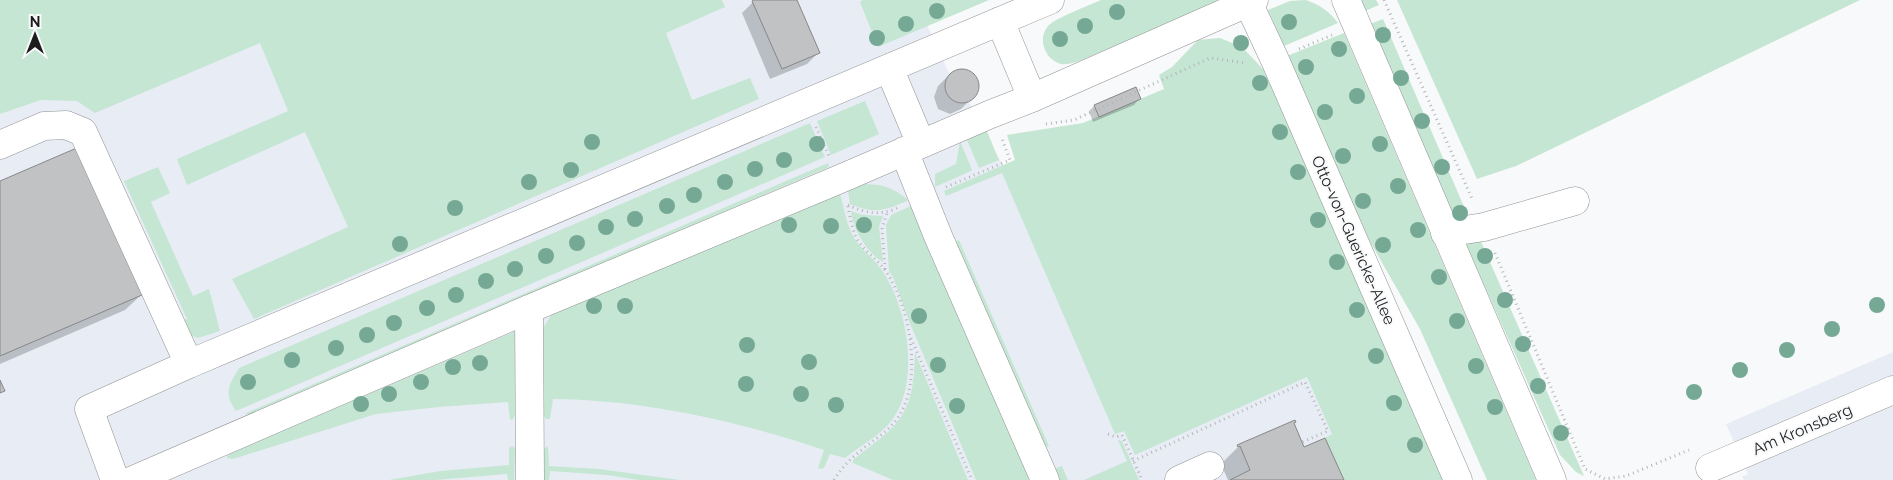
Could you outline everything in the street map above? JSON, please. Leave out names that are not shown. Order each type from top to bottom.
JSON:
[{"type":"street","points":[[115,480],[89,409],[189,364],[1050,0]]},
{"type":"street","points":[[133,480],[529,309],[1032,98],[1250,1]]},
{"type":"street","name":"Otto-von-Guericke-Allee","points":[[1250,1],[1458,480]]},
{"type":"street","points":[[1351,12],[1552,480]]},
{"type":"street","points":[[1000,22],[1032,98]]},
{"type":"street","points":[[889,68],[938,236],[1044,480]]},
{"type":"street","points":[[0,145],[44,126],[66,125],[83,132],[189,364]]},
{"type":"street","points":[[1445,233],[1484,227],[1574,201]]},
{"type":"street","points":[[529,309],[530,480]]},
{"type":"street","name":"Am Kronsberg","points":[[1701,459],[1893,390]]},
{"type":"street","points":[[1179,480],[1210,466]]},
{"type":"path","points":[[1384,0],[1484,227],[1585,469],[1606,479],[1701,459]]},
{"type":"path","points":[[1094,111],[1210,58],[1260,65],[1275,60],[1351,12],[1388,9]]},
{"type":"path","points":[[805,104],[840,179],[851,223],[858,240],[885,270],[899,297],[909,334],[972,480]]},
{"type":"path","points":[[885,270],[882,228],[887,213]]},
{"type":"path","points":[[834,480],[842,468],[860,451],[890,428],[900,414],[910,380],[912,362],[909,334]]},
{"type":"path","points":[[1133,461],[1305,382],[1328,431],[1302,442]]},
{"type":"path","points":[[1108,434],[1116,437],[1122,434],[1142,480]]},
{"type":"shaded area","points":[[0,0],[916,0],[949,73],[962,68],[974,74],[979,86],[974,98],[969,101],[981,131],[1004,166],[1231,68],[1410,480],[0,480]]},
{"type":"shaded area","points":[[1893,352],[1893,480],[1744,480],[1742,477],[1748,474],[1726,424]]},
{"type":"green space","points":[[0,0],[722,0],[725,7],[666,33],[692,100],[750,78],[759,99],[254,319],[232,279],[348,227],[305,132],[187,185],[177,159],[288,111],[260,43],[95,113],[77,101],[41,100],[0,114]]},
{"type":"green space","points":[[863,0],[989,0],[878,47],[860,2]]},
{"type":"green space","points":[[1101,0],[1224,0],[1070,64],[1055,62],[1047,54],[1043,43],[1043,37],[1048,26],[1065,15]]},
{"type":"green space","points":[[1306,0],[1324,9],[1338,23],[1284,46],[1268,10],[1290,1]]},
{"type":"green space","points":[[1360,0],[1376,0],[1379,5],[1365,11]]},
{"type":"green space","points":[[1397,0],[1860,0],[1516,166],[1477,179]]},
{"type":"green space","points":[[1383,19],[1468,216],[1455,219],[1370,24]]},
{"type":"green space","points":[[1344,33],[1536,480],[1487,480],[1420,329],[1369,240],[1287,56]]},
{"type":"green space","points":[[1220,38],[1242,47],[1263,69],[1444,480],[1343,480],[1325,438],[1332,434],[1307,377],[1135,455],[1124,431],[1115,434],[1002,173],[946,196],[944,191],[1015,160],[1007,135],[1083,123],[1164,89],[1159,75],[1172,67],[1198,40]]},
{"type":"green space","points":[[865,101],[879,134],[831,155],[817,121]]},
{"type":"green space","points":[[810,123],[825,157],[236,411],[232,405],[229,389],[232,379],[239,368]]},
{"type":"green space","points":[[986,129],[999,160],[979,168],[966,138]]},
{"type":"green space","points":[[960,141],[972,170],[935,187],[935,174],[956,164]]},
{"type":"green space","points":[[828,163],[829,167],[259,411],[244,414]]},
{"type":"green space","points":[[158,167],[170,193],[151,202],[193,296],[209,289],[220,331],[198,338],[189,335],[182,321],[187,319],[124,181]]},
{"type":"green space","points":[[865,184],[892,189],[907,199],[907,201],[879,210],[866,209],[850,204],[848,190]]},
{"type":"green space","points":[[840,194],[855,240],[877,264],[893,290],[905,327],[908,347],[906,387],[901,404],[892,420],[876,436],[845,458],[830,454],[824,468],[821,469],[818,468],[824,450],[758,430],[690,414],[622,403],[553,399],[550,419],[546,419],[543,415],[543,328],[552,314]]},
{"type":"green space","points":[[911,206],[1031,480],[976,480],[889,271],[886,225],[891,215]]},
{"type":"green space","points":[[851,211],[863,215],[883,216],[879,227],[883,262],[866,247],[855,226]]},
{"type":"green space","points":[[1479,237],[1584,476],[1576,472],[1560,455],[1464,240]]},
{"type":"green space","points":[[959,240],[1049,446],[1044,448],[954,242]]},
{"type":"green space","points":[[516,331],[517,411],[513,419],[510,420],[508,402],[376,414],[233,459],[226,458],[229,454]]},
{"type":"green space","points":[[915,353],[968,480],[893,480],[853,463],[853,460],[884,436],[900,419],[910,396],[914,378]]},
{"type":"green space","points":[[1118,440],[1122,441],[1139,480],[1084,480],[1127,461]]},
{"type":"green space","points":[[512,446],[515,448],[514,480],[508,480],[507,474],[436,480],[389,480],[440,471],[509,465],[509,448]]},
{"type":"green space","points":[[548,446],[549,466],[599,469],[680,480],[639,480],[607,475],[550,471],[549,480],[541,480],[542,450]]},
{"type":"green space","points":[[1062,466],[1068,480],[1058,480],[1053,469]]},
{"type":"building","points":[[797,0],[820,53],[782,69],[752,1]]},
{"type":"building","points":[[962,69],[974,74],[979,86],[974,98],[962,103],[950,98],[945,86],[950,74]]},
{"type":"building","points":[[1136,87],[1141,99],[1099,117],[1094,105]]},
{"type":"building","points":[[79,147],[142,295],[0,356],[0,181]]},
{"type":"building","points":[[0,380],[5,391],[0,393]]},
{"type":"building","points":[[1295,420],[1296,422],[1294,423],[1304,447],[1325,438],[1344,480],[1230,480],[1250,470],[1240,446],[1238,447],[1237,445]]}]
